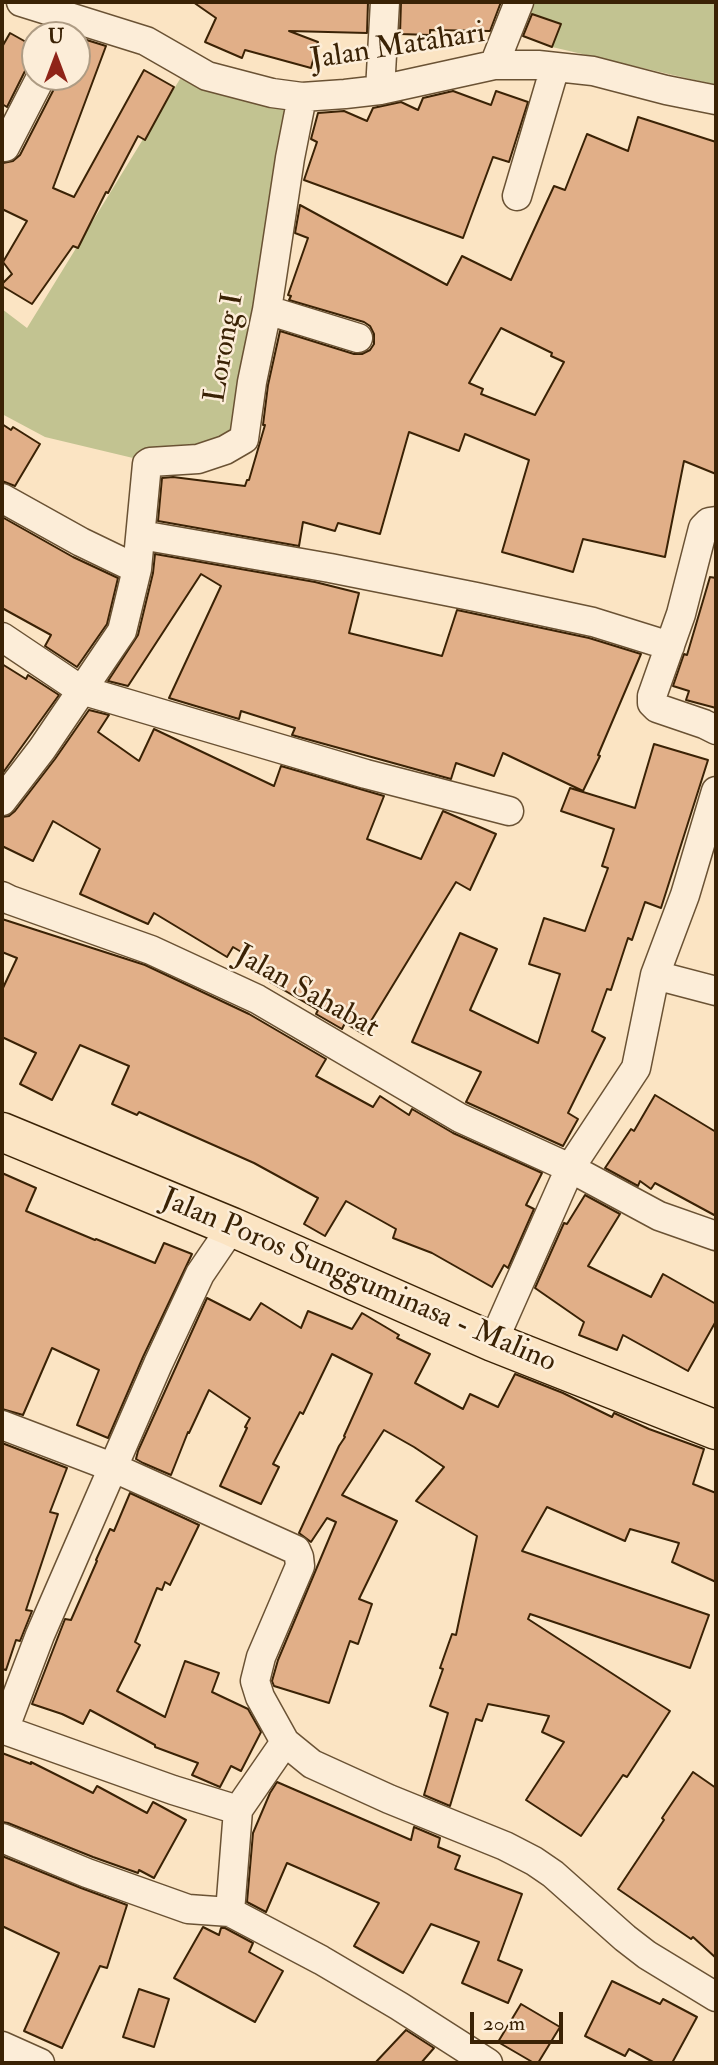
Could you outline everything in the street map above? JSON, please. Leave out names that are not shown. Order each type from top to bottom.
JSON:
[{"type":"main road","name":"Jalan Poros Sungguminasa - Malino","points":[[2,1132],[232,1227],[494,1342],[716,1430]]},
{"type":"street","name":"Jalan Matahari","points":[[20,2],[57,21]]},
{"type":"street","points":[[380,90],[385,2]]},
{"type":"street","points":[[494,65],[519,2]]},
{"type":"street","name":"Jalan Matahari","points":[[91,31],[146,41],[207,76],[249,88],[302,97],[380,90],[494,65],[593,71],[716,100]]},
{"type":"street","points":[[517,196],[555,67]]},
{"type":"street","points":[[5,147],[34,91]]},
{"type":"street","name":"Lorong I","points":[[141,535],[147,464],[198,459],[225,450],[244,439],[302,97]]},
{"type":"street","points":[[267,310],[358,338]]},
{"type":"street","points":[[2,498],[136,569]]},
{"type":"street","points":[[716,521],[709,522],[703,528],[670,646],[652,696],[652,703],[657,708],[704,723],[716,730]]},
{"type":"street","points":[[2,801],[42,749],[122,631],[141,535],[476,597],[593,622],[670,646]]},
{"type":"street","points":[[2,637],[81,690],[366,774],[509,811]]},
{"type":"street","points":[[494,1342],[570,1168],[636,1068],[655,975],[685,895],[706,866],[716,791]]},
{"type":"street","name":"Jalan Sahabat","points":[[2,896],[151,950],[257,999],[460,1118],[570,1168],[659,1216],[716,1236]]},
{"type":"street","points":[[655,975],[716,991]]},
{"type":"street","points":[[232,1227],[200,1274],[40,1635],[3,1730],[238,1810]]},
{"type":"street","points":[[2,1424],[113,1467],[296,1550],[300,1566],[261,1657],[255,1681],[260,1697],[285,1742],[312,1764],[389,1799],[505,1846],[534,1861],[553,1874],[647,1955],[716,1997]]},
{"type":"street","points":[[230,1912],[238,1810],[285,1742]]},
{"type":"street","points":[[2,1838],[87,1873],[188,1909],[230,1912],[321,1960],[399,2006],[471,2059]]},
{"type":"street","points":[[2,2046],[40,2063]]},
{"type":"green space","points":[[528,2],[716,2],[716,85],[552,47],[560,24],[525,11]]},
{"type":"green space","points":[[180,79],[293,105],[238,428],[199,446],[133,458],[45,437],[2,414],[2,309],[27,328]]},
{"type":"building","points":[[193,2],[368,2],[367,33],[289,31],[318,42],[311,68],[245,50],[242,58],[205,42],[216,18]]},
{"type":"building","points":[[401,2],[501,2],[490,31],[430,30],[430,35],[400,34]]},
{"type":"building","points":[[532,14],[561,24],[552,47],[523,36]]},
{"type":"building","points":[[10,33],[21,39],[21,79],[7,107],[2,104],[2,47]]},
{"type":"building","points":[[91,41],[106,46],[91,86]]},
{"type":"building","points":[[144,70],[174,87],[145,140],[138,136],[78,248],[73,246],[32,304],[2,286],[12,274],[3,262],[27,221],[2,209],[2,166],[20,155],[53,91],[89,91],[53,188],[74,197]]},
{"type":"building","points":[[453,91],[491,105],[496,91],[528,102],[509,162],[493,157],[463,238],[304,180],[317,142],[311,139],[318,113],[344,111],[367,121],[373,108],[401,102],[418,110],[423,98]]},
{"type":"building","points":[[638,117],[716,142],[716,474],[684,461],[665,557],[583,539],[573,572],[502,552],[529,460],[465,434],[459,451],[409,432],[380,534],[338,523],[335,531],[303,522],[299,546],[158,521],[162,478],[245,486],[249,480],[265,425],[268,385],[280,331],[354,354],[370,350],[374,344],[374,334],[364,322],[289,300],[291,296],[288,295],[308,238],[295,233],[300,205],[447,285],[462,256],[511,280],[554,186],[565,190],[587,134],[628,151]],"holes":[[[501,328],[552,353],[551,356],[564,362],[535,415],[481,394],[483,389],[469,383]]]},
{"type":"building","points":[[2,424],[11,430],[13,427],[40,444],[15,486],[2,481]]},
{"type":"building","points":[[2,517],[73,557],[118,578],[107,624],[77,667],[45,646],[51,635],[2,608]]},
{"type":"building","points":[[155,554],[315,582],[359,593],[349,633],[442,656],[457,610],[589,638],[641,654],[583,791],[503,753],[494,776],[456,763],[451,779],[292,735],[295,728],[241,711],[239,719],[169,698],[221,586],[201,574],[128,686],[108,681],[138,635]]},
{"type":"building","points":[[710,577],[716,578],[716,708],[686,700],[689,691],[673,686],[684,654],[687,655]]},
{"type":"building","points":[[2,664],[26,679],[28,675],[59,695],[2,774]]},
{"type":"building","points":[[89,710],[109,715],[98,732],[139,761],[154,729],[274,786],[281,766],[384,796],[367,839],[421,859],[443,811],[496,834],[470,890],[456,882],[363,1034],[345,1023],[342,1029],[316,1014],[318,1010],[270,982],[275,972],[233,947],[227,957],[154,913],[148,924],[80,894],[100,849],[53,821],[33,861],[2,846],[2,817],[15,811]]},
{"type":"building","points":[[654,744],[708,760],[661,908],[645,902],[632,940],[628,938],[611,990],[607,989],[592,1031],[605,1038],[568,1113],[578,1119],[563,1146],[466,1102],[481,1072],[412,1042],[460,933],[497,949],[470,1010],[538,1043],[560,974],[529,964],[544,918],[585,931],[608,868],[602,866],[614,829],[561,811],[570,788],[635,808]]},
{"type":"building","points":[[2,919],[145,965],[249,1014],[326,1059],[316,1076],[373,1107],[380,1096],[409,1115],[412,1109],[453,1133],[542,1173],[526,1205],[534,1209],[508,1268],[504,1265],[492,1287],[432,1253],[393,1238],[396,1229],[346,1201],[325,1236],[304,1224],[318,1198],[254,1163],[139,1112],[137,1115],[112,1104],[129,1066],[80,1045],[52,1100],[20,1084],[36,1053],[2,1037],[2,990],[17,958],[2,952]]},
{"type":"building","points":[[655,1095],[716,1132],[716,1216],[655,1183],[651,1189],[640,1181],[638,1186],[605,1168],[631,1129],[634,1131]]},
{"type":"building","points":[[2,1173],[36,1188],[26,1211],[155,1263],[164,1243],[192,1254],[108,1438],[77,1425],[99,1370],[52,1348],[23,1415],[2,1409]]},
{"type":"building","points":[[585,1195],[620,1214],[588,1266],[651,1297],[663,1274],[716,1304],[716,1321],[688,1371],[623,1335],[617,1350],[579,1335],[584,1322],[535,1288],[564,1223],[567,1224]]},
{"type":"building","points":[[207,1298],[250,1320],[261,1303],[301,1328],[308,1311],[352,1329],[362,1313],[399,1335],[397,1338],[430,1354],[415,1383],[463,1409],[470,1394],[498,1407],[515,1374],[612,1417],[614,1413],[704,1449],[693,1484],[716,1493],[716,1582],[672,1562],[679,1543],[630,1529],[625,1541],[547,1507],[522,1551],[709,1615],[690,1668],[530,1614],[528,1619],[670,1711],[627,1777],[623,1775],[581,1836],[526,1800],[564,1742],[542,1732],[549,1716],[488,1704],[482,1721],[476,1719],[450,1806],[424,1795],[448,1713],[430,1706],[452,1634],[456,1635],[477,1536],[416,1501],[444,1467],[384,1430],[342,1495],[397,1521],[359,1599],[372,1604],[358,1644],[350,1641],[329,1703],[274,1686],[272,1681],[278,1660],[336,1522],[327,1518],[311,1542],[299,1533],[372,1374],[332,1354],[303,1414],[300,1412],[273,1464],[279,1467],[261,1504],[220,1486],[250,1418],[209,1390],[171,1475],[143,1463],[136,1459],[138,1451]]},
{"type":"building","points":[[2,1443],[67,1468],[50,1512],[58,1514],[26,1610],[32,1611],[20,1641],[16,1640],[6,1670],[2,1669]]},
{"type":"building","points":[[130,1493],[199,1525],[170,1585],[165,1582],[162,1590],[157,1588],[135,1642],[140,1645],[117,1691],[165,1717],[185,1661],[219,1673],[212,1692],[248,1709],[261,1732],[241,1771],[231,1766],[220,1787],[192,1775],[198,1763],[155,1747],[90,1710],[83,1724],[32,1704],[65,1619],[71,1620],[110,1529],[114,1531]]},
{"type":"building","points":[[2,1753],[31,1762],[93,1793],[97,1786],[147,1813],[153,1802],[186,1820],[154,1878],[139,1870],[138,1873],[2,1822]]},
{"type":"building","points":[[693,1772],[716,1788],[716,1958],[693,1937],[691,1939],[618,1889]]},
{"type":"building","points":[[277,1782],[411,1840],[414,1827],[440,1838],[438,1847],[460,1856],[455,1869],[522,1894],[498,1960],[522,1970],[508,2003],[462,1983],[479,1942],[431,1924],[403,1973],[354,1946],[379,1903],[287,1863],[266,1912],[247,1902],[253,1833]]},
{"type":"building","points":[[2,1856],[127,1905],[107,1968],[100,1966],[62,2048],[24,2031],[59,1953],[2,1926]]},
{"type":"building","points":[[203,1927],[219,1935],[221,1928],[225,1928],[253,1943],[249,1952],[283,1971],[255,2022],[174,1978]]},
{"type":"building","points":[[612,1981],[660,2004],[663,1999],[697,2017],[672,2063],[655,2063],[629,2049],[625,2056],[585,2036]]},
{"type":"building","points":[[139,1989],[169,1999],[154,2047],[123,2037]]},
{"type":"building","points":[[521,2004],[560,2027],[538,2063],[498,2042]]},
{"type":"building","points":[[406,2030],[434,2048],[421,2063],[375,2063]]}]
